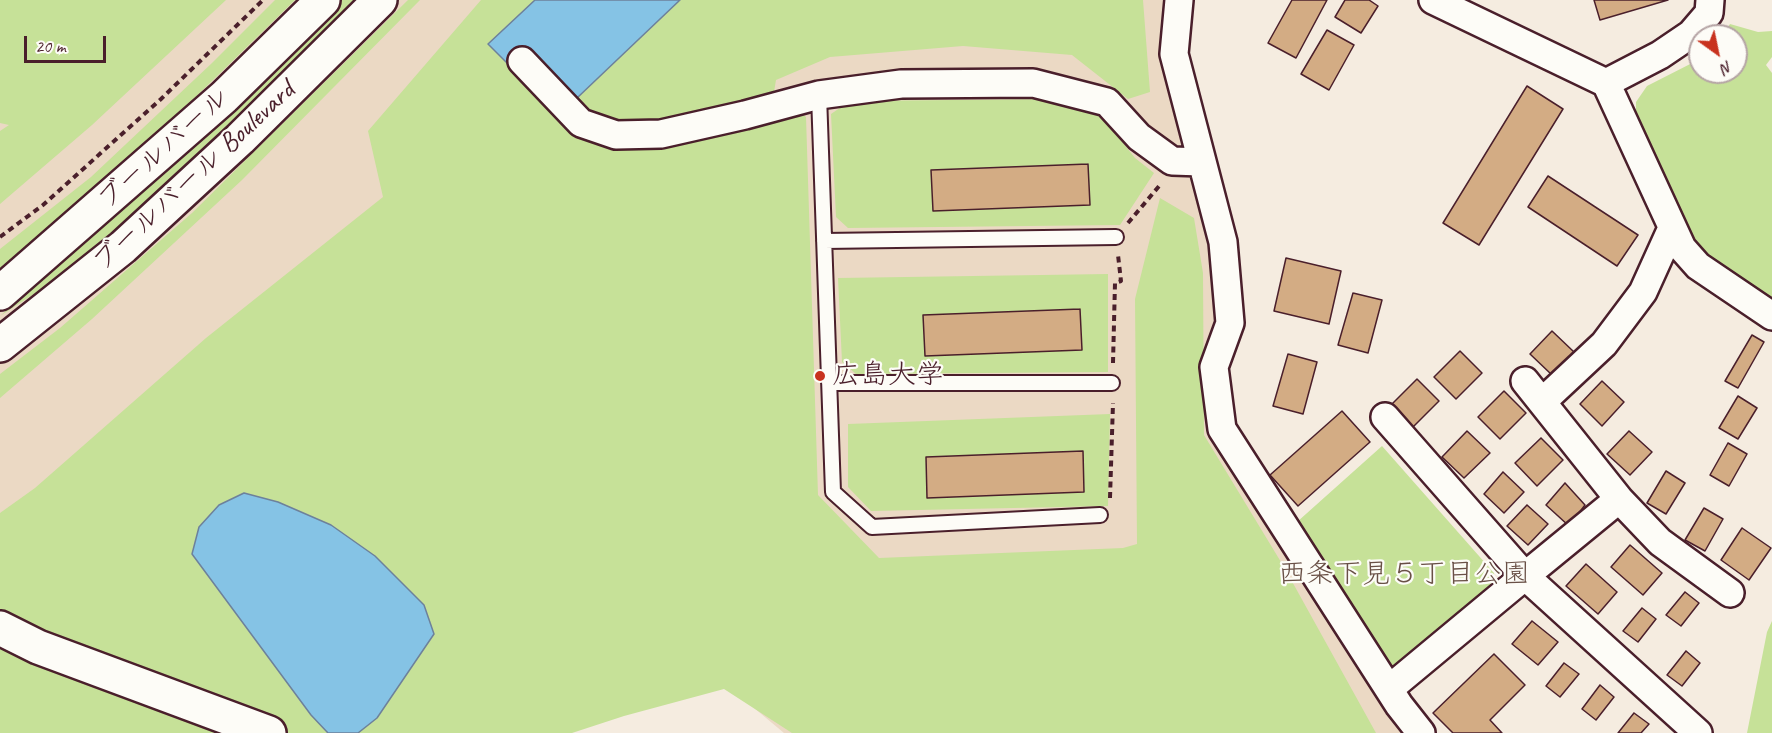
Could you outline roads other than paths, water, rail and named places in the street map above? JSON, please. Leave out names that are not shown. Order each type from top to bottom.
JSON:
[{"type":"street","name":"ブールバール","points":[[0,293],[224,97],[323,0]]},
{"type":"street","name":"ブールバール Boulevard","points":[[0,345],[123,247],[240,139],[380,0]]},
{"type":"street","points":[[1179,0],[1174,54],[1191,162],[1223,242],[1230,323],[1214,367],[1222,429],[1389,689],[1421,733]]},
{"type":"street","points":[[1433,0],[1606,83],[1682,248],[1698,266],[1772,316]]},
{"type":"street","points":[[1606,83],[1660,55],[1691,34],[1709,13],[1710,0]]},
{"type":"street","points":[[522,62],[581,123],[616,135],[661,134],[819,95],[901,84],[1033,83],[1107,102],[1139,137],[1172,161],[1191,162]]},
{"type":"street","points":[[1542,402],[1604,344],[1643,292],[1672,228]]},
{"type":"street","points":[[1525,381],[1619,499],[1660,542],[1730,593]]},
{"type":"street","points":[[1385,417],[1526,576],[1698,733]]},
{"type":"street","points":[[1389,689],[1619,499]]},
{"type":"street","points":[[0,628],[38,647],[269,733]]},
{"type":"lane","points":[[819,95],[834,492],[872,526],[1100,515]]},
{"type":"lane","points":[[824,241],[1116,237]]},
{"type":"lane","points":[[830,383],[1112,383]]},
{"type":"water","points":[[535,0],[680,0],[577,98],[533,52],[514,70],[488,44]]},
{"type":"water","points":[[244,493],[278,502],[331,525],[375,556],[424,605],[434,634],[377,718],[358,733],[328,733],[311,715],[192,554],[199,527],[219,505]]},
{"type":"place","name":"広島大学","points":[[820,376]]},
{"type":"park label","name":"西条下見５丁目公園","points":[[1404,575]]}]
